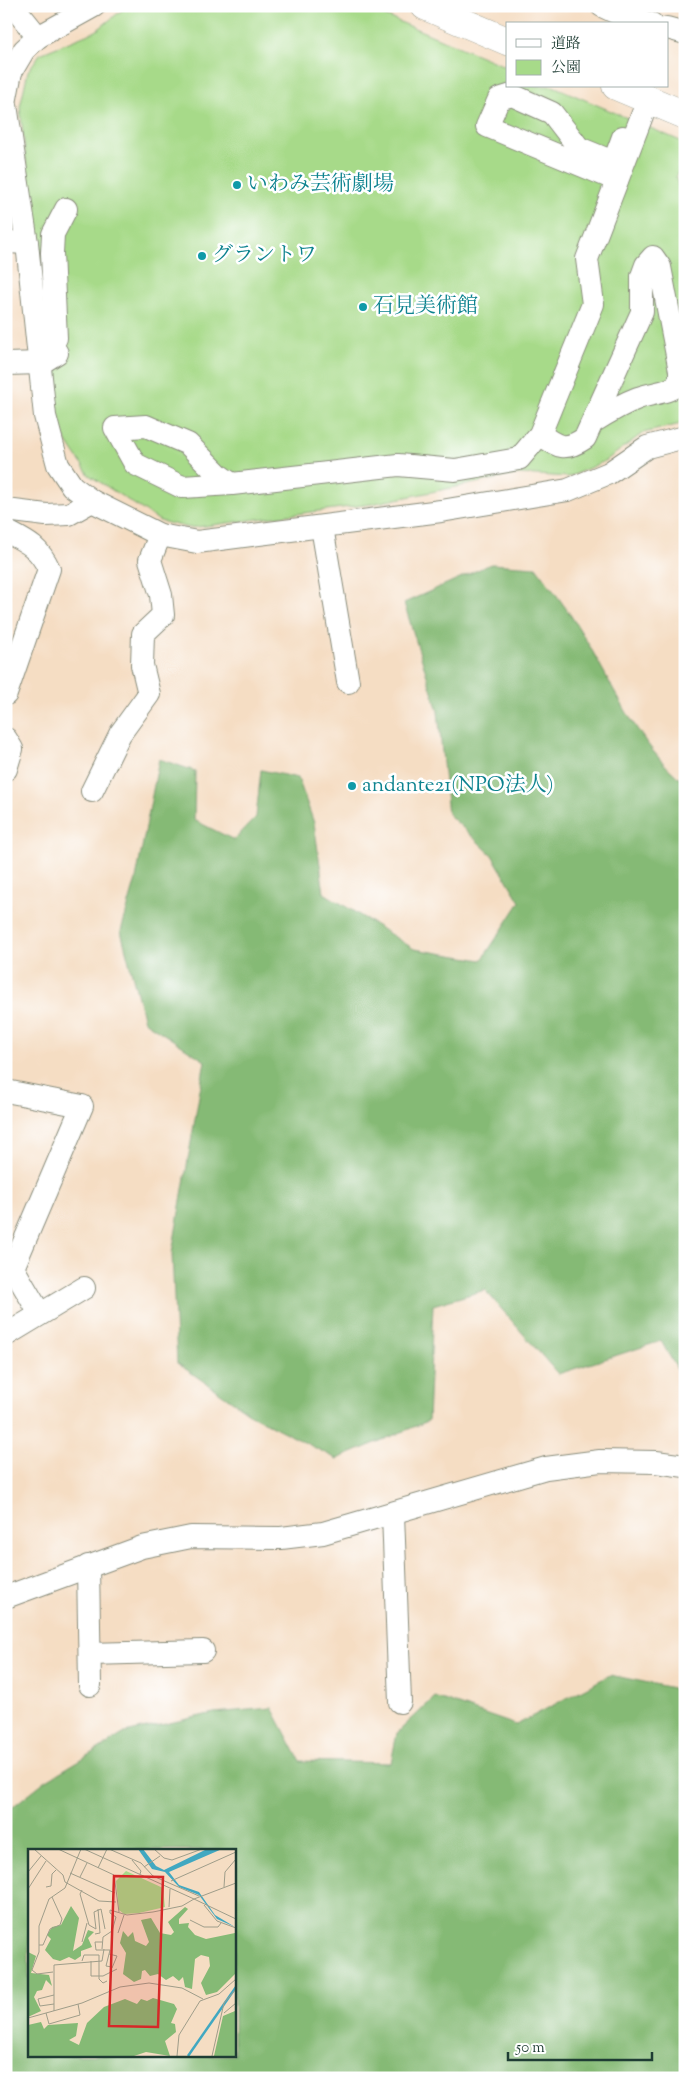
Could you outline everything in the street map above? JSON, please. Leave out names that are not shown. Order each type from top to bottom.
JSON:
[{"type":"main road","points":[[425,6],[506,40]]},
{"type":"main road","points":[[635,94],[685,115]]},
{"type":"street","points":[[13,6],[38,36]]},
{"type":"street","points":[[6,98],[11,72],[24,50],[38,36],[94,6]]},
{"type":"street","points":[[602,6],[621,15],[645,22]]},
{"type":"street","points":[[668,28],[685,33]]},
{"type":"street","points":[[617,180],[487,126],[498,99],[512,95],[552,113],[579,148],[611,161],[616,156],[635,94]]},
{"type":"street","points":[[232,484],[398,465],[455,470],[519,460],[540,434],[593,304],[587,259],[617,180],[635,94]]},
{"type":"street","points":[[6,104],[17,242],[41,363],[45,416],[58,465],[72,486],[92,501],[160,535],[197,542],[322,527],[568,490],[608,473],[647,447],[685,437]]},
{"type":"street","points":[[6,364],[41,363],[56,353],[52,346],[56,338],[52,252],[54,234],[66,209]]},
{"type":"street","points":[[540,434],[556,446],[573,447],[585,438],[642,312],[642,276],[646,265],[653,258],[660,267],[680,371],[680,382],[673,389],[639,397],[619,406],[593,422]]},
{"type":"street","points":[[6,510],[46,515],[69,514],[92,501]]},
{"type":"street","points":[[322,527],[348,682]]},
{"type":"street","points":[[6,531],[30,543],[43,556],[49,569],[6,694]]},
{"type":"street","points":[[92,791],[120,734],[149,694],[142,665],[143,634],[163,615],[161,596],[150,560],[160,535]]},
{"type":"street","points":[[6,739],[12,749],[6,769]]},
{"type":"street","points":[[6,1091],[82,1106],[10,1268],[40,1314]]},
{"type":"street","points":[[6,1335],[84,1288]]},
{"type":"street","points":[[6,1597],[142,1547],[191,1537],[281,1538],[323,1533],[546,1468],[600,1461],[656,1462],[685,1466]]},
{"type":"street","points":[[393,1514],[400,1702]]},
{"type":"street","points":[[88,1566],[90,1685]]},
{"type":"street","points":[[90,1654],[203,1651]]},
{"type":"green space","name":"石見美術館","points":[[127,6],[362,6],[506,67],[506,88],[558,88],[685,143],[685,157],[676,177],[685,211],[685,423],[643,433],[605,461],[569,477],[520,474],[372,504],[190,528],[160,521],[89,475],[63,436],[53,397],[20,107],[28,71],[40,54],[96,31]]},
{"type":"green space","points":[[491,564],[536,567],[575,622],[639,732],[668,768],[685,783],[685,1383],[661,1341],[558,1374],[485,1290],[433,1305],[428,1421],[337,1459],[255,1417],[177,1363],[172,1253],[205,1061],[144,1021],[121,931],[136,879],[159,759],[195,771],[194,820],[234,840],[256,817],[261,770],[298,778],[314,823],[324,893],[414,949],[482,960],[520,902],[492,855],[448,814],[438,711],[404,603]]},
{"type":"green space","points":[[610,1675],[673,1688],[685,1700],[685,2078],[6,2078],[6,1812],[45,1781],[125,1733],[214,1713],[272,1708],[300,1761],[391,1763],[397,1733],[435,1697],[516,1725]]},
{"type":"place","name":"いわみ芸術劇場","points":[[237,185]]},
{"type":"place","name":"グラントワ","points":[[202,256]]},
{"type":"place","name":"石見美術館","points":[[363,307]]},
{"type":"place","name":"andante21(NPO法人)","points":[[352,786]]}]
